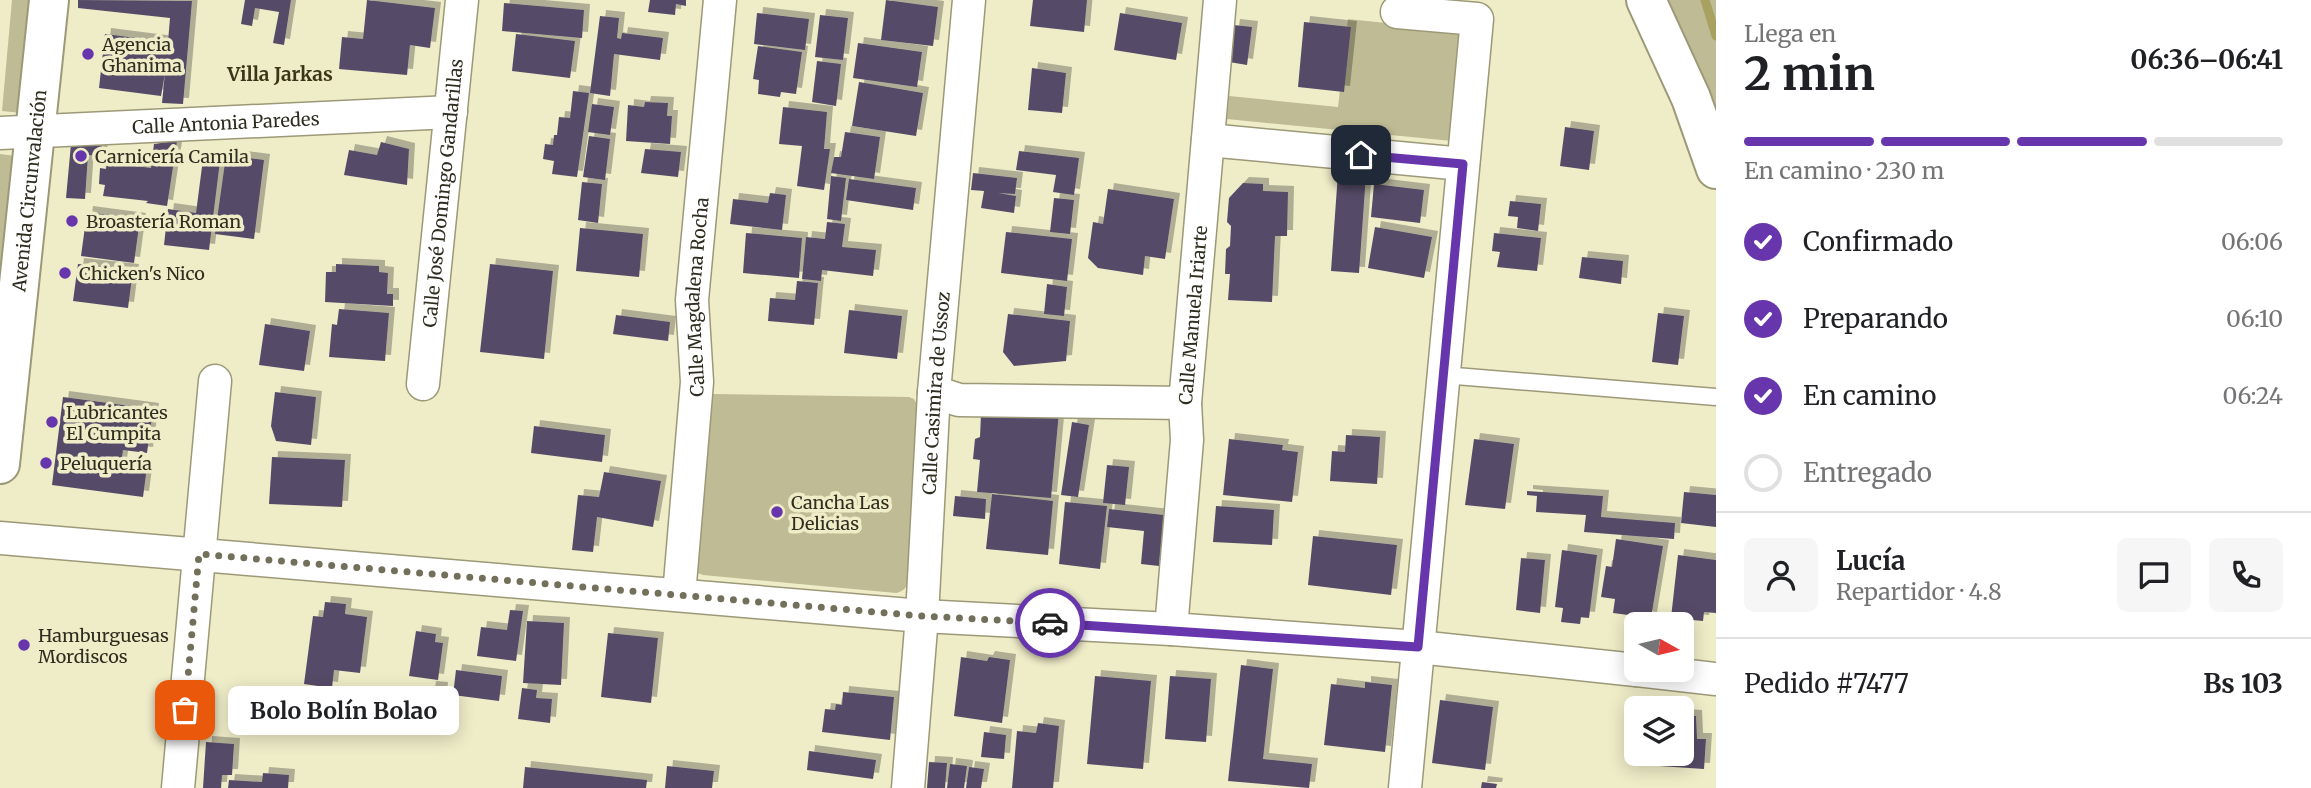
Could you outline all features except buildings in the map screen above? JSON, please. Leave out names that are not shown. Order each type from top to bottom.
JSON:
[{"type":"main road","name":"Avenida Circunvalación","points":[[0,464],[17,132],[49,0]]},
{"type":"main road","points":[[1646,0],[1691,98],[1716,169]]},
{"type":"street","name":"Calle José Domingo Gandarillas","points":[[423,384],[462,0]]},
{"type":"street","name":"Calle Magdalena Rocha","points":[[679,595],[697,382],[692,300],[720,0]]},
{"type":"street","name":"Calle Casimira de Ussoz","points":[[908,788],[922,616],[934,392],[969,0]]},
{"type":"street","name":"Calle Manuela Iriarte","points":[[1171,629],[1187,440],[1185,403],[1220,0]]},
{"type":"street","points":[[1397,12],[1477,19],[1405,788]]},
{"type":"street","name":"Calle Antonia Paredes","points":[[17,132],[451,112]]},
{"type":"street","points":[[1208,140],[1463,164]]},
{"type":"street","points":[[178,788],[215,382]]},
{"type":"street","points":[[934,392],[959,400],[1185,403]]},
{"type":"street","points":[[0,538],[922,616],[1171,629],[1418,647],[1624,669]]},
{"type":"street","points":[[1694,676],[1716,679]]},
{"type":"lane","points":[[1443,375],[1716,397]]},
{"type":"shaded area","points":[[12,0],[32,0],[21,113],[2,111]]},
{"type":"shaded area","points":[[1663,0],[1716,0],[1716,123]]},
{"type":"shaded area","points":[[1348,19],[1462,31],[1452,141],[1227,119],[1229,96],[1338,107]]},
{"type":"shaded area","points":[[0,154],[16,156],[0,302]]},
{"type":"shaded area","points":[[712,394],[914,399],[919,408],[908,580],[905,589],[896,593],[703,575],[695,572],[707,399]]},
{"type":"waterway","points":[[1705,0],[1716,36]]},
{"type":"way so far","points":[[185,710],[199,554],[922,616],[1050,623]]},
{"type":"place","name":"Agencia Ghanima","points":[[88,54]]},
{"type":"place","name":"Carnicería Camila","points":[[81,156]]},
{"type":"place","name":"Broastería Roman","points":[[72,221]]},
{"type":"place","name":"Chicken's Nico","points":[[65,273]]},
{"type":"place","name":"Lubricantes El Cumpita","points":[[52,422]]},
{"type":"place","name":"Peluquería","points":[[46,463]]},
{"type":"place","name":"Cancha Las Delicias","points":[[777,512]]},
{"type":"place","name":"Hamburguesas Mordiscos","points":[[24,645]]},
{"type":"place","name":"Bolo Bolín Bolao","points":[[185,710]]},
{"type":"district","name":"Villa Jarkas","points":[[280,74]]},
{"type":"route","points":[[1050,623],[1418,647],[1463,164],[1361,155]]}]
